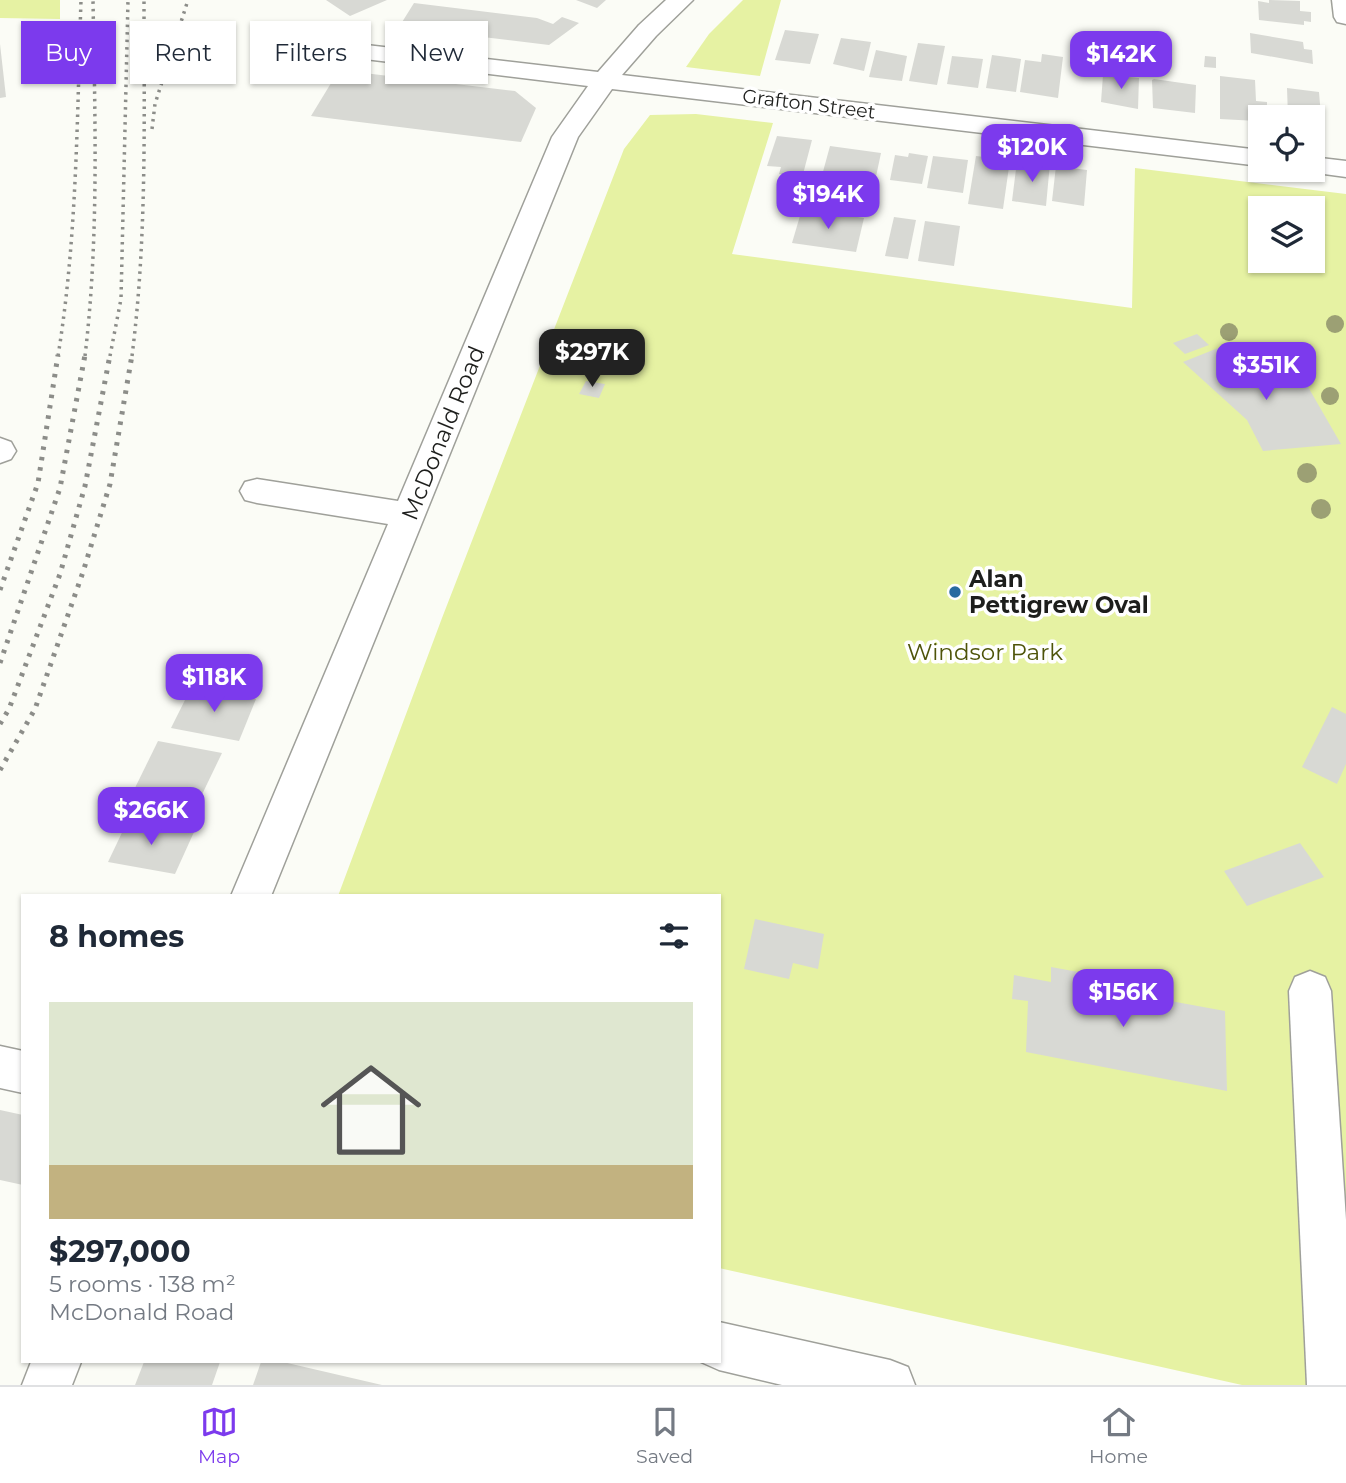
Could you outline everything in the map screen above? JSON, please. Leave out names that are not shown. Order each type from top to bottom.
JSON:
[{"type":"street","name":"McDonald Road","points":[[252,894],[565,137],[604,79],[658,19],[681,0]]},
{"type":"street","points":[[1344,0],[1346,17]]},
{"type":"street","name":"Grafton Street","points":[[371,52],[1248,157]]},
{"type":"street","points":[[1325,167],[1346,169]]},
{"type":"street","points":[[257,491],[409,515]]},
{"type":"street","points":[[1310,991],[1332,1385]]},
{"type":"street","points":[[0,1068],[21,1072]]},
{"type":"street","points":[[721,1346],[890,1385]]},
{"type":"street","points":[[47,1385],[56,1363]]},
{"type":"green space","points":[[0,0],[60,0],[60,19],[0,18]]},
{"type":"green space","points":[[743,0],[781,0],[760,76],[686,67],[709,34]]},
{"type":"green space","name":"Windsor Park","points":[[696,114],[773,123],[732,254],[1132,308],[1135,168],[1346,194],[1346,1385],[1242,1385],[721,1268],[721,894],[339,894],[442,618],[624,149],[650,115]]},
{"type":"building","points":[[326,0],[387,0],[350,16]]},
{"type":"building","points":[[576,0],[606,0],[597,8]]},
{"type":"building","points":[[1269,0],[1300,1],[1300,11],[1311,12],[1311,22],[1304,21],[1304,25],[1259,20],[1258,1],[1269,3]]},
{"type":"building","points":[[414,3],[537,18],[553,24],[562,17],[579,23],[549,45],[488,38],[488,21],[403,21]]},
{"type":"building","points":[[785,30],[819,34],[810,64],[775,60]]},
{"type":"building","points":[[1250,33],[1303,42],[1304,49],[1312,50],[1313,64],[1251,53]]},
{"type":"building","points":[[841,38],[871,42],[864,71],[833,64]]},
{"type":"building","points":[[918,43],[945,46],[937,85],[909,81]]},
{"type":"building","points":[[0,44],[6,97],[0,98]]},
{"type":"building","points":[[876,50],[907,56],[902,81],[869,77]]},
{"type":"building","points":[[1042,54],[1063,57],[1058,98],[1020,92],[1025,60],[1041,62]]},
{"type":"building","points":[[992,55],[1021,59],[1016,92],[986,88]]},
{"type":"building","points":[[952,56],[983,59],[978,88],[947,84]]},
{"type":"building","points":[[1205,56],[1216,57],[1216,68],[1204,67]]},
{"type":"building","points":[[371,74],[385,75],[385,84],[456,84],[515,91],[536,108],[521,142],[311,116],[330,84],[371,84]]},
{"type":"building","points":[[1103,75],[1139,78],[1138,109],[1101,102]]},
{"type":"building","points":[[1220,76],[1255,80],[1256,101],[1267,102],[1267,105],[1248,105],[1248,121],[1220,119]]},
{"type":"building","points":[[1154,79],[1196,85],[1195,113],[1153,108]]},
{"type":"building","points":[[1287,88],[1319,92],[1320,105],[1288,105]]},
{"type":"building","points":[[777,136],[812,140],[802,178],[779,174],[781,167],[767,166]]},
{"type":"building","points":[[830,146],[881,153],[874,186],[821,179]]},
{"type":"building","points":[[909,153],[928,156],[922,184],[890,180],[895,155],[908,157]]},
{"type":"building","points":[[933,156],[968,160],[963,193],[927,188]]},
{"type":"building","points":[[976,156],[1010,160],[1003,209],[968,204]]},
{"type":"building","points":[[1031,160],[1050,163],[1046,206],[1012,201],[1016,169],[1029,170]]},
{"type":"building","points":[[1056,166],[1087,170],[1084,206],[1052,201]]},
{"type":"building","points":[[802,209],[864,218],[856,252],[792,243]]},
{"type":"building","points":[[894,217],[916,220],[908,259],[885,256]]},
{"type":"building","points":[[925,221],[960,226],[954,266],[918,261]]},
{"type":"building","points":[[1197,334],[1209,345],[1185,354],[1173,343]]},
{"type":"building","points":[[1228,344],[1275,388],[1274,385],[1300,373],[1341,444],[1263,451],[1247,420],[1183,362]]},
{"type":"building","points":[[586,381],[605,384],[599,398],[579,394]]},
{"type":"building","points":[[191,688],[256,699],[239,741],[171,728]]},
{"type":"building","points":[[1332,707],[1346,714],[1346,764],[1337,784],[1302,767]]},
{"type":"building","points":[[158,741],[222,753],[195,809],[131,796]]},
{"type":"building","points":[[128,820],[194,832],[175,874],[108,862]]},
{"type":"building","points":[[1300,843],[1324,877],[1247,906],[1224,871]]},
{"type":"building","points":[[755,919],[824,934],[818,969],[793,963],[789,979],[744,969]]},
{"type":"building","points":[[1051,967],[1117,979],[1116,991],[1225,1011],[1227,1091],[1026,1052],[1028,1001],[1012,999],[1014,975],[1051,982]]},
{"type":"building","points":[[0,1110],[21,1115],[21,1185],[0,1180]]},
{"type":"building","points":[[144,1363],[220,1363],[212,1385],[135,1385]]},
{"type":"building","points":[[261,1363],[287,1363],[382,1385],[253,1385]]},
{"type":"railway","points":[[58,356],[73,223],[81,0]]},
{"type":"railway","points":[[85,356],[94,223],[93,0]]},
{"type":"railway","points":[[110,356],[121,299],[128,0]]},
{"type":"railway","points":[[132,356],[142,223],[144,0]]},
{"type":"railway","points":[[152,129],[155,104],[188,0]]},
{"type":"railway","points":[[0,590],[38,483],[58,355]]},
{"type":"railway","points":[[0,663],[60,488],[85,355]]},
{"type":"railway","points":[[0,724],[9,709],[60,574],[85,486],[110,355]]},
{"type":"railway","points":[[0,770],[35,709],[83,572],[110,484],[132,355]]},
{"type":"place","name":"Alan Pettigrew Oval","points":[[955,592]]}]
